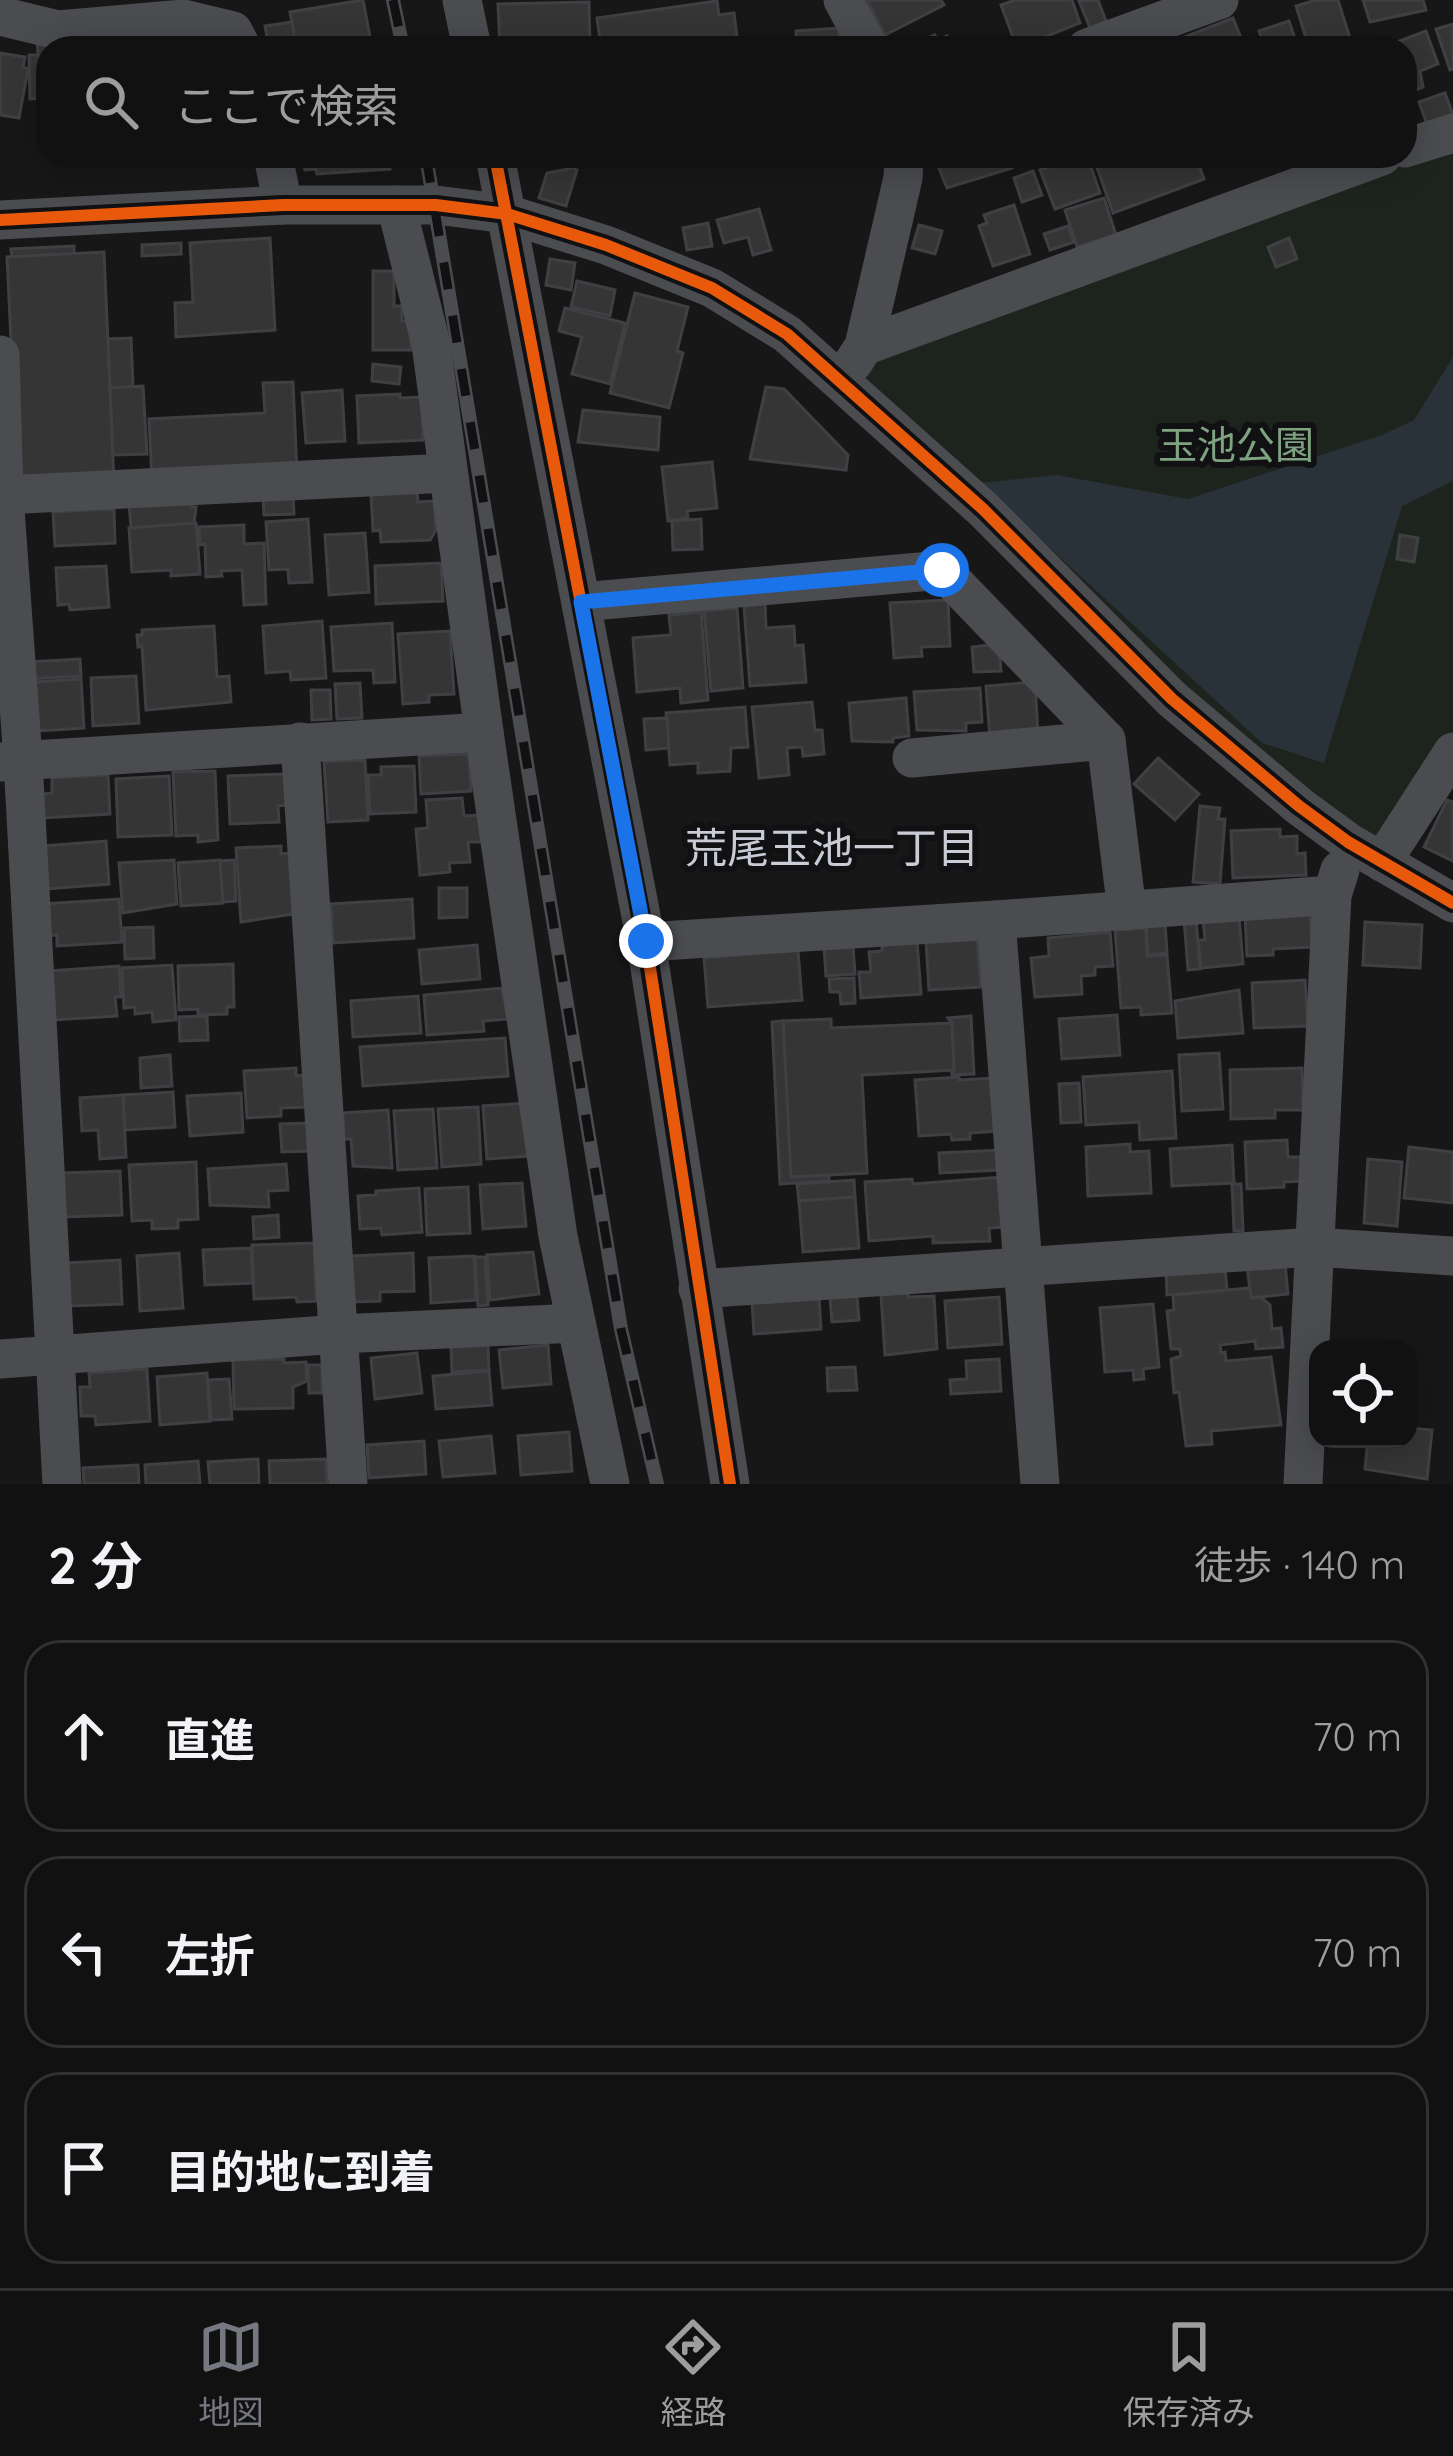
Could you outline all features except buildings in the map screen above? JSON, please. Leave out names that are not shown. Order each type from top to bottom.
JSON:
[{"type":"street","points":[[462,0],[470,36]]},
{"type":"street","points":[[843,0],[862,36]]},
{"type":"street","points":[[1120,36],[1220,0]]},
{"type":"street","points":[[0,16],[58,30],[184,19],[241,26]]},
{"type":"street","points":[[1417,144],[1453,133]]},
{"type":"street","points":[[276,168],[283,205]]},
{"type":"street","points":[[497,168],[646,941],[730,1484]]},
{"type":"street","points":[[840,382],[864,346],[903,168]]},
{"type":"street","points":[[864,346],[1349,168]]},
{"type":"street","points":[[0,220],[283,205],[436,205],[507,214],[607,245],[712,288],[787,334],[983,508],[1172,699],[1299,806],[1348,842],[1453,903]]},
{"type":"street","points":[[396,205],[430,344],[558,1236],[610,1484]]},
{"type":"street","points":[[0,355],[12,761],[62,1484]]},
{"type":"street","points":[[4,495],[448,473]]},
{"type":"street","points":[[581,602],[942,570],[1106,740],[1127,911]]},
{"type":"street","points":[[12,761],[484,732]]},
{"type":"street","points":[[913,758],[1106,740]]},
{"type":"street","points":[[301,742],[348,1484]]},
{"type":"street","points":[[1382,862],[1453,752]]},
{"type":"street","points":[[1303,1484],[1332,895],[1348,842]]},
{"type":"street","points":[[646,941],[1332,895]]},
{"type":"street","points":[[996,920],[1040,1484]]},
{"type":"street","points":[[698,1289],[1314,1247],[1453,1256]]},
{"type":"street","points":[[0,1359],[339,1334],[576,1323]]},
{"type":"green space","name":"玉池公園","points":[[1453,140],[1453,734],[1379,850],[1178,691],[853,377],[869,353],[1376,168],[1417,168],[1417,153]]},
{"type":"shaded area","points":[[1453,357],[1453,481],[1402,506],[1324,763],[1262,743],[979,483],[1057,475],[1188,499],[1382,435],[1414,420]]},
{"type":"railway","points":[[393,0],[400,36]]},
{"type":"railway","points":[[428,168],[621,1329],[657,1484]]},
{"type":"cycle path","points":[[497,168],[646,942],[730,1484]]},
{"type":"cycle path","points":[[0,220],[283,205],[436,205],[507,214],[606,245],[712,288],[787,334],[983,509],[1172,699],[1299,806],[1348,842],[1453,903]]},
{"type":"district","name":"荒尾玉池一丁目","points":[[832,848]]},
{"type":"route","points":[[646,941],[581,602],[942,570]]}]
